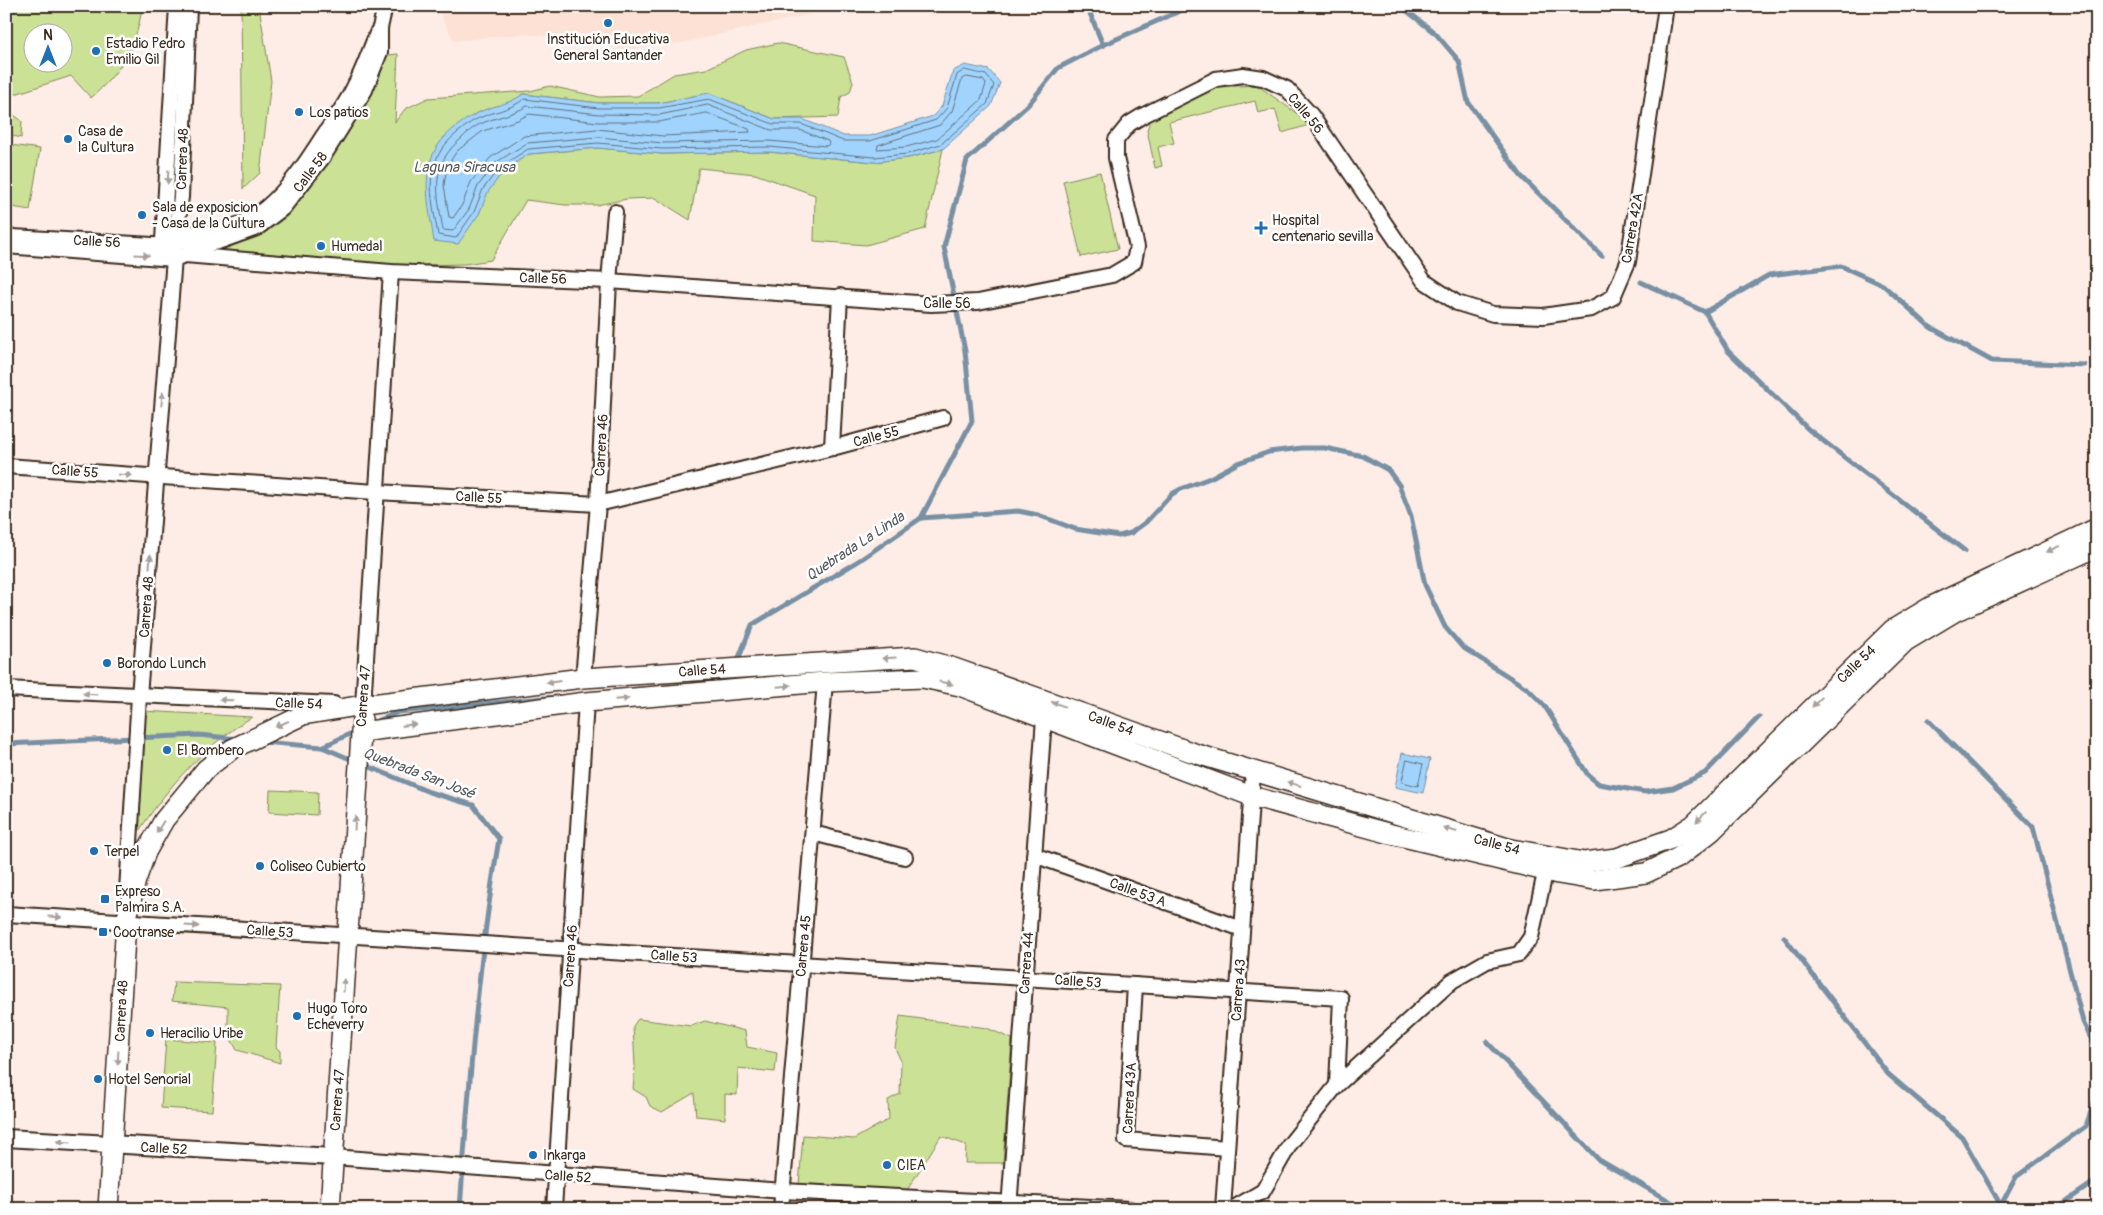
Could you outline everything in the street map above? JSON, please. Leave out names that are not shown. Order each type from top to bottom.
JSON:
[{"type":"main road","name":"Calle 54","points":[[363,705],[583,678],[915,657],[963,671],[1253,772],[1511,848],[1547,864],[1594,880],[1646,872],[1679,857],[1712,831],[1899,635],[1932,606],[2097,528]]},
{"type":"main road","name":"Calle 54","points":[[1899,635],[2097,547]]},
{"type":"main road","name":"Calle 54","points":[[361,732],[586,702],[825,682],[923,678],[960,686],[1251,796],[1391,834],[1547,864]]},
{"type":"main road","name":"Carrera 47","points":[[330,1209],[363,705]]},
{"type":"main road","points":[[126,922],[146,852],[164,820],[206,769],[232,749],[303,715],[363,705]]},
{"type":"main road","name":"Carrera 48","points":[[108,1209],[126,922]]},
{"type":"street","name":"Carrera 48","points":[[173,248],[181,197],[177,6]]},
{"type":"street","name":"Carrera 48","points":[[126,922],[139,696],[173,248],[178,97],[189,6]]},
{"type":"street","name":"Calle 58","points":[[173,248],[218,242],[257,228],[283,208],[323,157],[364,90],[380,52],[380,28],[384,6]]},
{"type":"street","name":"Carrera 42A","points":[[1438,291],[1457,303],[1492,314],[1543,316],[1591,309],[1613,297],[1628,262],[1666,6]]},
{"type":"street","name":"Calle 56","points":[[6,236],[173,248],[391,272],[608,281],[840,296],[931,304],[978,302],[1112,275],[1134,262],[1137,247],[1116,158],[1116,140],[1129,124],[1142,116],[1216,79],[1243,75],[1263,78],[1287,89],[1311,115],[1424,282],[1438,291]]},
{"type":"street","name":"Carrera 46","points":[[583,678],[598,504],[608,281],[615,212]]},
{"type":"street","name":"Calle 56","points":[[6,246],[173,248]]},
{"type":"street","name":"Carrera 47","points":[[363,705],[391,272]]},
{"type":"street","points":[[832,448],[840,296]]},
{"type":"street","name":"Calle 55","points":[[6,466],[376,492],[598,504],[832,448],[943,418]]},
{"type":"street","name":"Carrera 45","points":[[781,1209],[825,682]]},
{"type":"street","name":"Calle 54","points":[[6,689],[363,705]]},
{"type":"street","name":"Carrera 46","points":[[554,1209],[586,702]]},
{"type":"street","name":"Carrera 44","points":[[1009,1206],[1044,718]]},
{"type":"street","name":"Carrera 43","points":[[1223,1209],[1253,772]]},
{"type":"street","points":[[813,833],[905,857]]},
{"type":"street","name":"Calle 53 A","points":[[1034,855],[1242,929]]},
{"type":"street","points":[[1232,1209],[1263,1191],[1290,1144],[1336,1085],[1452,981],[1487,961],[1519,954],[1531,937],[1547,864]]},
{"type":"street","name":"Calle 53","points":[[6,914],[1341,998],[1336,1085]]},
{"type":"street","name":"Carrera 43A","points":[[1135,985],[1126,1140],[1227,1148]]},
{"type":"street","name":"Calle 52","points":[[6,1138],[113,1146],[333,1157],[556,1175],[1009,1206],[1130,1209]]},
{"type":"shaded area","name":"Institución Educativa General Santander","points":[[436,6],[833,6],[816,13],[682,43],[625,50],[572,38],[522,34],[454,41]]},
{"type":"green space","name":"Estadio Pedro Emilio Gil","points":[[6,6],[142,6],[136,33],[126,57],[111,78],[91,98],[71,76],[6,97]]},
{"type":"green space","points":[[241,6],[259,6],[271,81],[260,173],[243,189]]},
{"type":"green space","points":[[778,43],[844,57],[853,82],[850,92],[841,97],[838,117],[774,119],[709,93],[659,103],[599,103],[523,94],[512,103],[475,114],[443,138],[479,214],[487,192],[504,170],[529,154],[598,148],[662,154],[769,152],[874,162],[908,158],[943,149],[925,229],[866,245],[814,241],[815,195],[755,174],[699,168],[690,220],[655,198],[627,199],[597,205],[565,205],[526,200],[491,260],[465,264],[381,266],[188,252],[256,228],[377,56],[398,54],[395,122],[405,109],[428,98],[530,91],[550,86],[600,97],[638,96],[674,74],[706,69],[746,50]]},
{"type":"green space","points":[[1257,85],[1299,115],[1309,125],[1282,133],[1275,109],[1258,113],[1255,101],[1169,122],[1174,143],[1158,147],[1162,166],[1155,168],[1147,130],[1152,114],[1219,87]]},
{"type":"green space","points":[[6,109],[22,121],[21,138],[6,134]]},
{"type":"green space","points":[[11,145],[40,149],[30,210],[6,206],[6,175]]},
{"type":"green space","points":[[1100,172],[1118,249],[1081,257],[1063,181]]},
{"type":"green space","points":[[142,711],[252,717],[218,741],[189,768],[163,797],[139,831]]},
{"type":"green space","points":[[270,790],[318,792],[317,815],[269,812]]},
{"type":"green space","points":[[174,982],[280,986],[276,1047],[280,1051],[280,1063],[237,1050],[228,1034],[228,1007],[172,1001]]},
{"type":"green space","points":[[900,1016],[987,1028],[1012,1039],[1003,1163],[965,1163],[966,1145],[941,1136],[904,1195],[799,1184],[803,1135],[854,1139],[889,1119],[888,1100],[900,1094],[901,1061],[895,1048]]},
{"type":"green space","points":[[638,1019],[691,1026],[705,1021],[745,1031],[747,1047],[777,1053],[775,1072],[738,1068],[737,1095],[725,1094],[725,1119],[696,1116],[694,1093],[662,1112],[650,1106],[646,1097],[633,1089],[635,1067],[633,1026]]},
{"type":"green space","points":[[166,1039],[217,1043],[212,1111],[161,1108]]},
{"type":"water","name":"Laguna Siracusa","points":[[965,65],[989,70],[1000,83],[991,106],[943,149],[908,158],[874,162],[769,152],[662,154],[598,148],[529,154],[504,170],[488,192],[479,214],[458,244],[434,241],[427,185],[428,169],[433,154],[442,141],[455,128],[474,115],[511,101],[523,94],[599,103],[659,103],[709,93],[774,119],[802,119],[844,136],[870,136],[933,116],[942,106],[953,71]]},
{"type":"water","points":[[1402,753],[1430,759],[1423,793],[1395,787]]},
{"type":"waterway","points":[[1087,6],[1103,45]]},
{"type":"waterway","points":[[921,518],[972,421],[965,351],[944,247],[967,160],[1028,105],[1058,68],[1103,45],[1191,6]]},
{"type":"waterway","points":[[1401,6],[1436,34],[1459,61],[1468,102],[1521,176],[1602,256]]},
{"type":"waterway","points":[[1641,282],[1705,312],[1769,275],[1841,266],[1883,285],[1930,327],[1992,361],[2084,365]]},
{"type":"waterway","points":[[1705,312],[1728,351],[1808,429],[1965,551]]},
{"type":"waterway","name":"Quebrada La Linda","points":[[736,665],[752,625],[860,560],[921,518],[1018,511],[1038,515],[1075,529],[1119,536],[1131,533],[1146,522],[1172,494],[1210,478],[1238,463],[1269,452],[1302,448],[1325,448],[1363,456],[1388,470],[1399,485],[1411,516],[1425,585],[1445,627],[1462,647],[1528,689],[1544,705],[1588,775],[1599,784],[1645,792],[1673,788],[1705,773],[1759,717]]},
{"type":"waterway","points":[[694,684],[730,680],[733,673]]},
{"type":"waterway","points":[[375,722],[398,712],[556,697]]},
{"type":"waterway","points":[[1928,720],[2033,827],[2083,1022],[2097,1051]]},
{"type":"waterway","points":[[322,747],[356,731]]},
{"type":"waterway","name":"Quebrada San José","points":[[6,744],[199,735],[238,739]]},
{"type":"waterway","name":"Quebrada San José","points":[[262,742],[322,747],[355,761]]},
{"type":"waterway","name":"Quebrada San José","points":[[363,764],[429,792],[473,805],[499,839],[480,977],[460,1209]]},
{"type":"waterway","points":[[1784,937],[1888,1074],[1962,1137],[2000,1204]]},
{"type":"waterway","points":[[1487,1042],[1599,1160],[1683,1209]]},
{"type":"waterway","points":[[1999,1209],[2016,1177],[2086,1126],[2097,1094]]},
{"type":"waterway","points":[[2055,1209],[2097,1180]]},
{"type":"place","name":"Institución Educativa General Santander","points":[[608,23]]},
{"type":"place","name":"Estadio Pedro Emilio Gil","points":[[96,51]]},
{"type":"place","name":"Los patios","points":[[299,112]]},
{"type":"place","name":"Casa de la Cultura","points":[[68,139]]},
{"type":"place","name":"Sala de exposicion - Casa de la Cultura","points":[[142,215]]},
{"type":"place","name":"Hospital centenario sevilla","points":[[1261,228]]},
{"type":"place","name":"Humedal","points":[[321,246]]},
{"type":"place","name":"Borondo Lunch","points":[[107,663]]},
{"type":"place","name":"El Bombero","points":[[167,750]]},
{"type":"place","name":"Terpel","points":[[94,851]]},
{"type":"place","name":"Coliseo Cubierto","points":[[260,866]]},
{"type":"place","name":"Expreso Palmira S.A.","points":[[105,899]]},
{"type":"place","name":"Cootranse","points":[[103,932]]},
{"type":"place","name":"Hugo Toro Echeverry","points":[[297,1016]]},
{"type":"place","name":"Heracilio Uribe","points":[[150,1033]]},
{"type":"place","name":"Hotel Senorial","points":[[98,1079]]},
{"type":"place","name":"Inkarga","points":[[533,1155]]},
{"type":"place","name":"CIEA","points":[[887,1165]]}]
